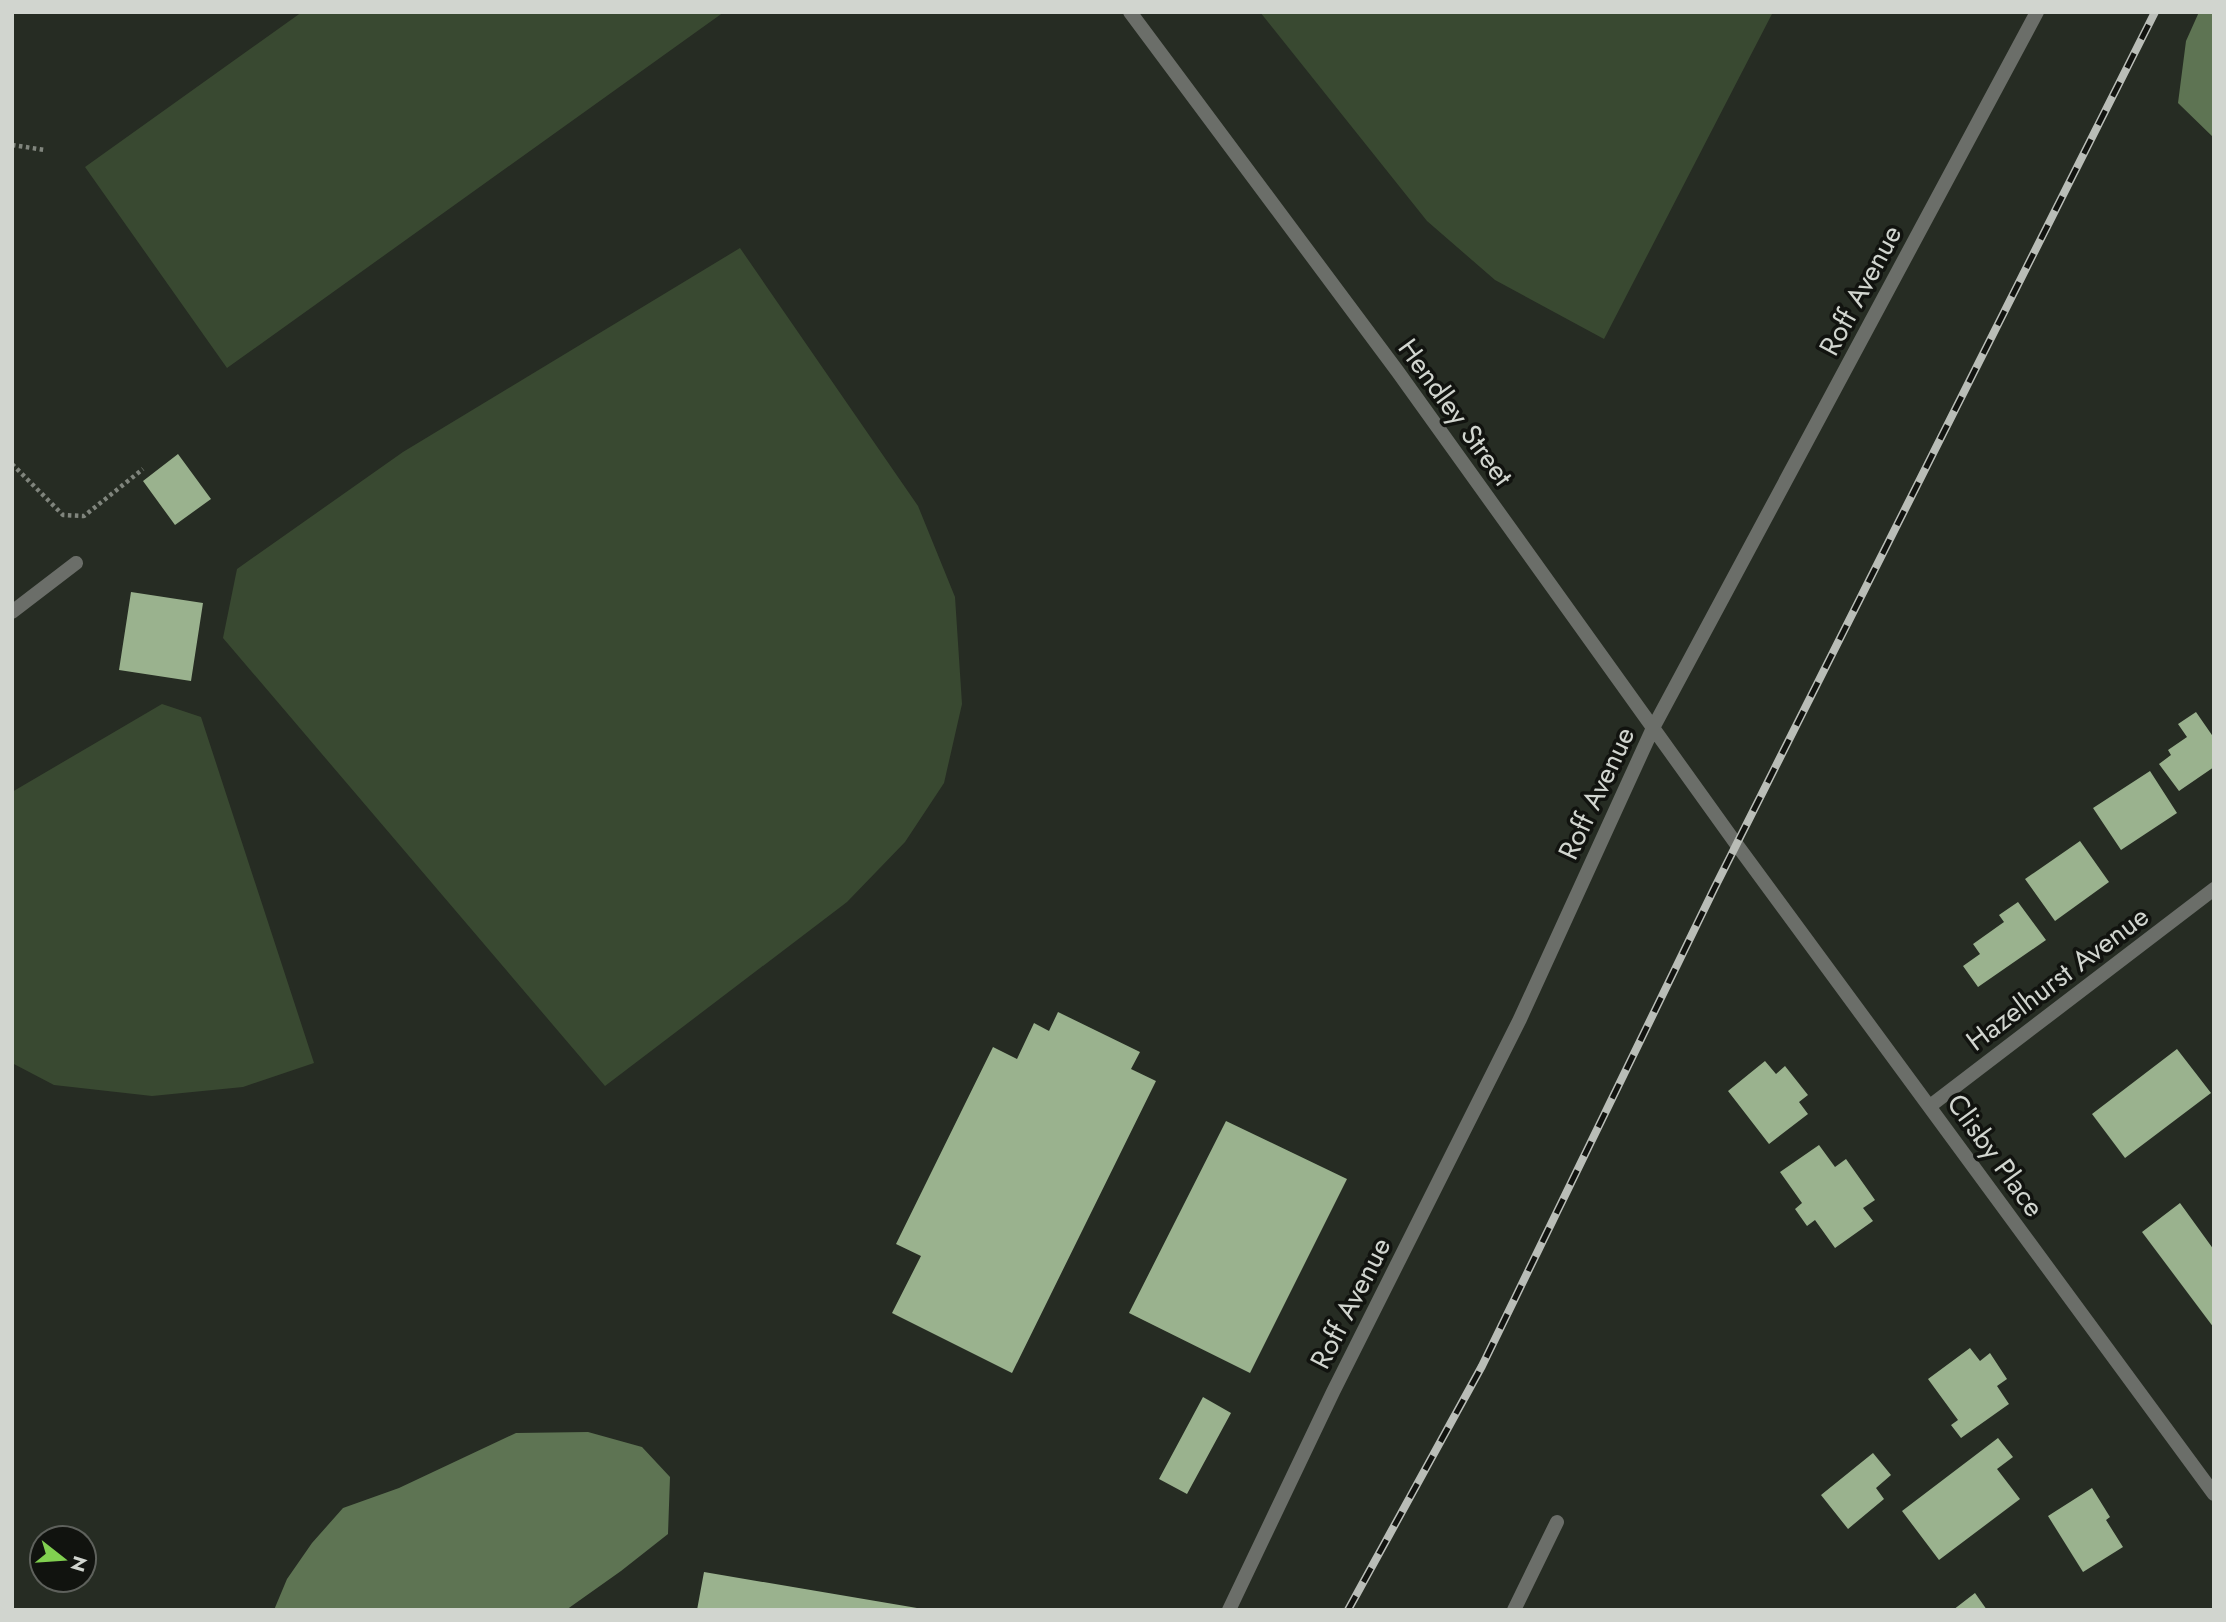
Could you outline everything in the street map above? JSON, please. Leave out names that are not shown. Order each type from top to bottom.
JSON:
[{"type":"street","name":"Hendley Street","points":[[1129,12],[1398,372],[1737,845]]},
{"type":"street","name":"Roff Avenue","points":[[1229,1610],[1339,1379],[1520,1019],[1653,728],[2037,12]]},
{"type":"street","points":[[12,612],[76,563]]},
{"type":"street","name":"Clisby Place","points":[[1737,845],[2214,1494]]},
{"type":"street","name":"Hazelhurst Avenue","points":[[1930,1106],[2214,889]]},
{"type":"street","points":[[1514,1610],[1558,1522]]},
{"type":"path","points":[[12,145],[46,150]]},
{"type":"path","points":[[12,464],[64,515],[84,516],[143,469]]},
{"type":"shaded area","points":[[302,12],[724,12],[227,368],[85,167]]},
{"type":"shaded area","points":[[1260,12],[1773,12],[1604,339],[1495,280],[1427,221]]},
{"type":"shaded area","points":[[2199,12],[2214,12],[2214,138],[2178,103],[2186,41]]},
{"type":"shaded area","points":[[740,248],[918,506],[955,597],[962,704],[944,783],[905,842],[847,902],[605,1086],[223,638],[237,569],[403,452]]},
{"type":"shaded area","points":[[162,704],[201,717],[314,1063],[243,1087],[152,1096],[54,1085],[12,1063],[12,792]]},
{"type":"shaded area","points":[[588,1432],[642,1447],[670,1477],[668,1534],[566,1610],[274,1610],[287,1579],[312,1543],[343,1508],[399,1488],[516,1433]]},
{"type":"building","points":[[178,454],[211,499],[175,525],[143,481]]},
{"type":"building","points":[[131,592],[203,603],[191,681],[119,670]]},
{"type":"building","points":[[2196,712],[2214,738],[2214,767],[2179,791],[2159,764],[2171,755],[2168,750],[2187,737],[2178,724]]},
{"type":"building","points":[[2150,771],[2177,813],[2121,850],[2093,808]]},
{"type":"building","points":[[2080,841],[2109,882],[2055,921],[2025,879]]},
{"type":"building","points":[[2018,902],[2046,940],[1978,987],[1963,966],[1980,954],[1973,944],[2004,922],[1999,915]]},
{"type":"building","points":[[1058,1012],[1140,1052],[1131,1069],[1156,1081],[1012,1373],[892,1313],[921,1256],[896,1244],[993,1047],[1017,1059],[1034,1023],[1049,1031]]},
{"type":"building","points":[[2177,1049],[2211,1093],[2125,1158],[2092,1114]]},
{"type":"building","points":[[1765,1061],[1776,1074],[1785,1066],[1808,1095],[1799,1102],[1808,1114],[1769,1144],[1728,1091]]},
{"type":"building","points":[[1226,1121],[1347,1179],[1250,1373],[1129,1313]]},
{"type":"building","points":[[1819,1145],[1835,1167],[1846,1159],[1875,1200],[1863,1208],[1873,1221],[1835,1248],[1815,1220],[1807,1226],[1795,1209],[1802,1203],[1780,1172]]},
{"type":"building","points":[[2180,1203],[2214,1250],[2214,1328],[2142,1232]]},
{"type":"building","points":[[1970,1348],[1980,1361],[1990,1353],[2007,1379],[1997,1386],[2009,1404],[1961,1438],[1951,1425],[1958,1420],[1928,1379]]},
{"type":"building","points":[[1203,1397],[1231,1413],[1187,1494],[1159,1479]]},
{"type":"building","points":[[1998,1438],[2013,1457],[1997,1469],[2020,1499],[1939,1560],[1902,1511]]},
{"type":"building","points":[[1873,1453],[1891,1475],[1876,1488],[1884,1499],[1848,1529],[1821,1495]]},
{"type":"building","points":[[2092,1488],[2110,1517],[2106,1520],[2123,1547],[2083,1572],[2048,1516]]},
{"type":"building","points":[[704,1572],[917,1608],[917,1610],[697,1610]]},
{"type":"building","points":[[1975,1593],[1987,1610],[1953,1610]]},
{"type":"railway","points":[[1348,1610],[1482,1366],[1715,887],[2155,12]]}]
